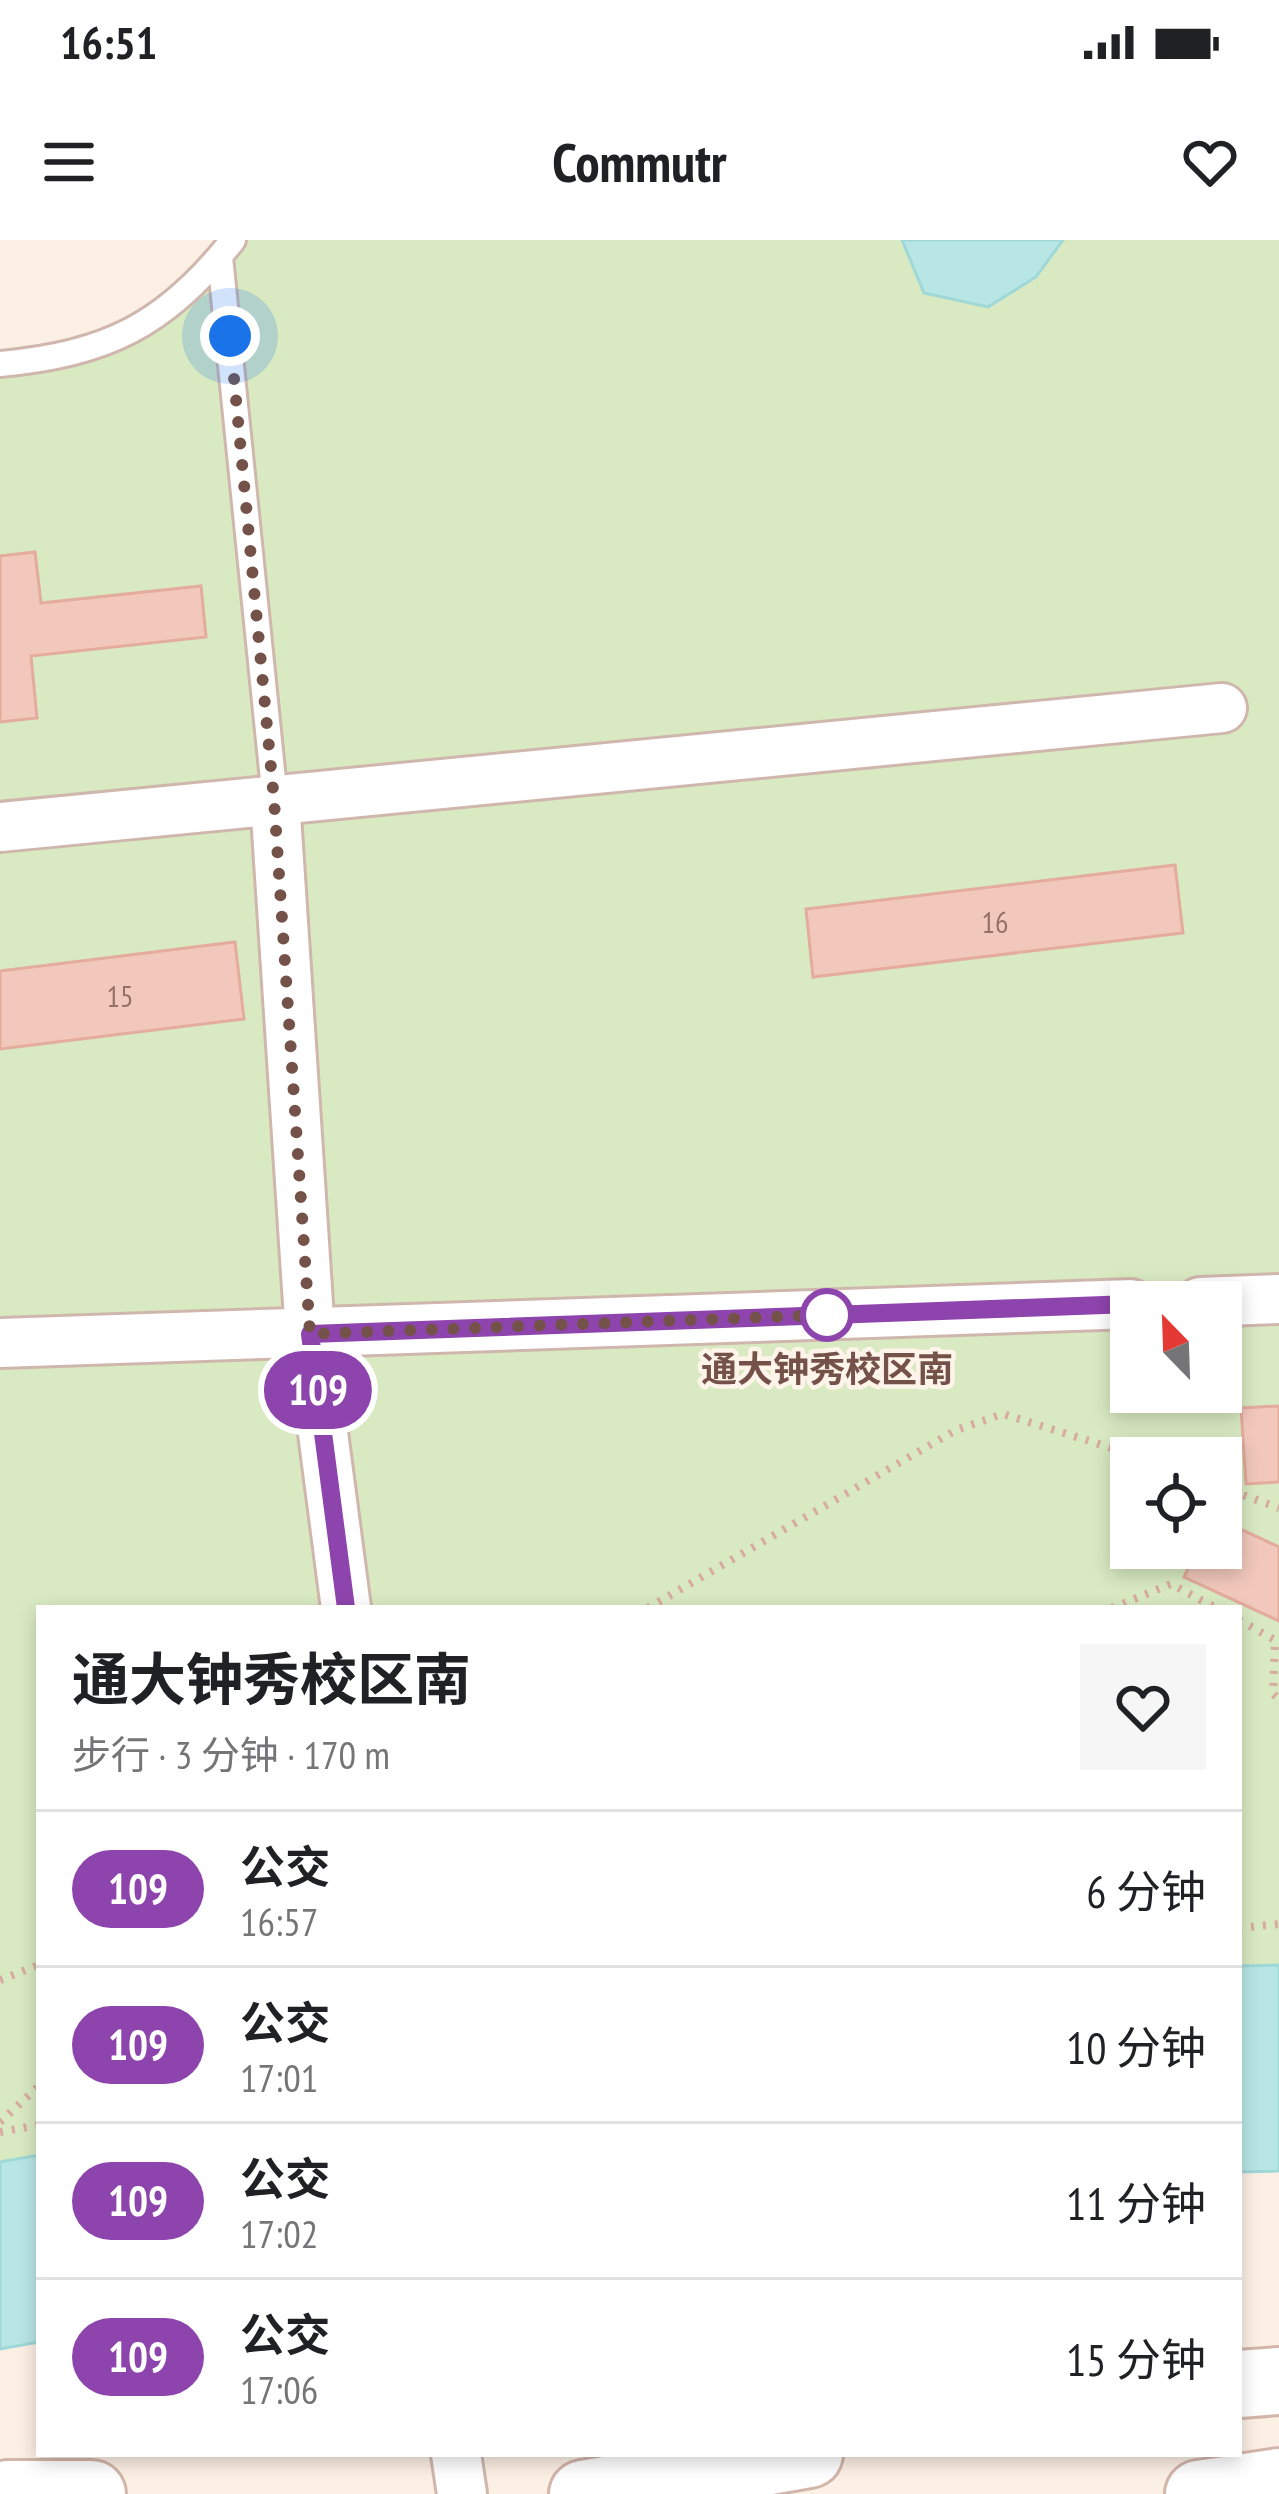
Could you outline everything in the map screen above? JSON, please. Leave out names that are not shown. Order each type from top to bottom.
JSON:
[{"type":"main road","points":[[1242,2384],[1279,2381]]},
{"type":"main road","points":[[583,2494],[792,2457]]},
{"type":"main road","points":[[1199,2494],[1279,2482]]},
{"type":"main road","points":[[8,2494],[92,2494]]},
{"type":"street","points":[[0,827],[1222,708]]},
{"type":"street","points":[[274,800],[310,1334],[346,1605]]},
{"type":"street","points":[[1242,1300],[1279,1299]]},
{"type":"street","points":[[0,1343],[1110,1305]]},
{"type":"street","points":[[456,2457],[462,2494]]},
{"type":"lane","points":[[0,364],[64,358],[153,323],[226,249]]},
{"type":"lane","points":[[226,249],[274,800]]},
{"type":"path","points":[[653,1605],[956,1430],[1003,1414],[1110,1447]]},
{"type":"path","points":[[1242,1494],[1279,1508]]},
{"type":"path","points":[[1119,1605],[1171,1584],[1210,1605]]},
{"type":"path","points":[[1242,1622],[1275,1640],[1273,1694],[1279,1699]]},
{"type":"path","points":[[1242,1928],[1279,1924]]},
{"type":"path","points":[[0,1980],[36,1966]]},
{"type":"path","points":[[0,2122],[36,2089]]},
{"type":"path","points":[[0,2132],[36,2126]]},
{"type":"green space","points":[[233,240],[902,240],[901,245],[1036,277],[1063,240],[1279,240],[1279,1965],[1242,1966],[1242,1605],[36,1605],[36,2156],[0,2162],[0,364],[153,323]]},
{"type":"water","points":[[902,240],[1063,240],[1036,277],[988,307],[924,293]]},
{"type":"water","points":[[1279,1965],[1279,2171],[1242,2172],[1242,1966]]},
{"type":"water","points":[[36,2156],[36,2343],[0,2349],[0,2162]]},
{"type":"building","points":[[35,552],[41,603],[201,586],[206,637],[31,656],[37,718],[0,722],[0,556]]},
{"type":"building","points":[[1175,865],[1183,933],[813,977],[806,909]]},
{"type":"building","points":[[235,942],[244,1019],[0,1049],[0,971]]},
{"type":"building","points":[[1279,1406],[1279,1482],[1246,1484],[1242,1408]]},
{"type":"building","points":[[1242,1530],[1279,1547],[1279,1621],[1184,1577],[1188,1569],[1242,1569]]},
{"type":"bus line","name":"109","points":[[346,1605],[310,1334],[1110,1305]]},
{"type":"place","name":"通大钟秀校区南","points":[[827,1315]]},
{"type":"route","points":[[230,336],[274,800],[310,1334],[827,1315]]}]
